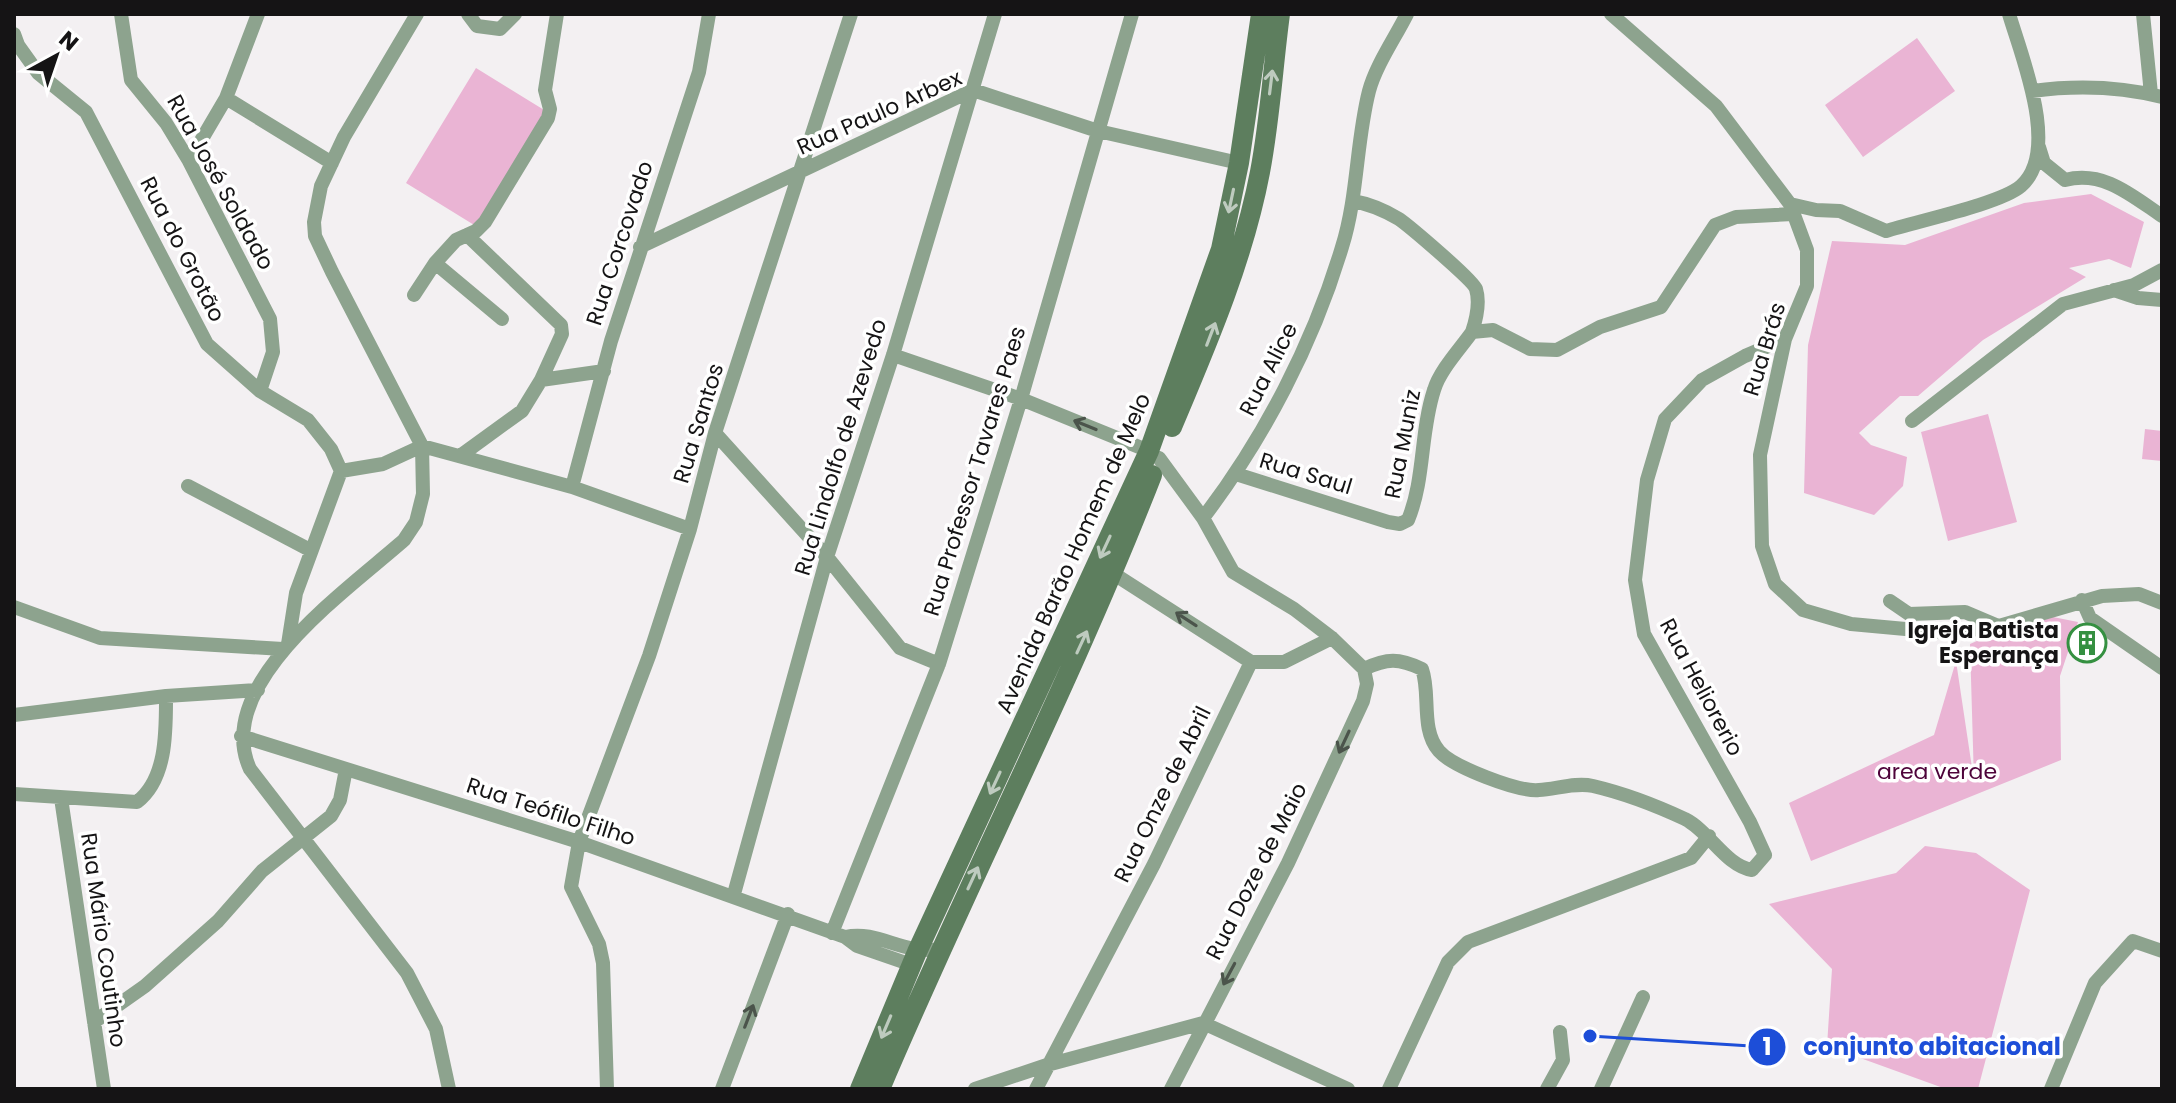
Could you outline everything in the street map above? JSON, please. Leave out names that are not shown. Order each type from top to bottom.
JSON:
[{"type":"main road","name":"Avenida Barão Homem de Melo","points":[[880,1089],[940,949],[1114,574],[1140,506],[1221,249],[1239,163],[1261,14]]},
{"type":"main road","name":"Avenida Barão Homem de Melo","points":[[860,1089],[914,959],[1211,334],[1239,254],[1260,172],[1280,14]]},
{"type":"street","name":"Rua José Soldado","points":[[121,14],[127,71],[131,80],[166,123],[189,161],[270,319],[273,352],[260,391]]},
{"type":"street","points":[[189,161],[226,98],[255,29],[258,14]]},
{"type":"street","points":[[416,14],[344,137],[321,186],[315,236],[422,446],[423,494],[416,522],[404,540],[285,646],[258,690],[241,736],[242,753],[250,769],[407,973],[436,1029],[449,1089]]},
{"type":"street","points":[[468,14],[477,26],[500,29],[515,14]]},
{"type":"street","points":[[414,295],[435,263],[456,240],[485,222],[548,118],[550,109],[545,90],[557,14]]},
{"type":"street","name":"Rua Corcovado","points":[[572,487],[640,247],[699,72],[709,14]]},
{"type":"street","name":"Rua Santos","points":[[607,1089],[603,963],[599,944],[577,906],[571,887],[579,842],[649,656],[690,529],[715,433],[851,14]]},
{"type":"street","name":"Rua Lindolfo de Azevedo","points":[[734,894],[827,557],[893,355],[995,14]]},
{"type":"street","name":"Rua Professor Tavares Paes","points":[[838,935],[939,664],[1021,399],[1132,14]]},
{"type":"street","name":"Rua Alice","points":[[1203,518],[1236,474],[1316,324],[1343,246],[1353,201],[1369,89],[1407,14]]},
{"type":"street","name":"Rua Brás","points":[[1611,14],[1716,106],[1792,209],[1807,250],[1807,286],[1785,339],[1760,455],[1762,546],[1775,584],[1803,610],[1851,624],[1949,633],[1999,626],[2082,600],[2139,594],[2162,603]]},
{"type":"street","points":[[2009,14],[2032,91],[2044,163],[2065,180],[2084,175],[2109,182],[2162,216]]},
{"type":"street","points":[[2032,91],[2072,85],[2156,95],[2143,14]]},
{"type":"street","name":"Rua do Grotão","points":[[14,34],[38,73],[86,112],[207,344],[260,391],[308,420],[331,449],[341,471]]},
{"type":"street","name":"Rua Paulo Arbex","points":[[640,247],[973,90],[1098,131],[1239,163]]},
{"type":"street","points":[[226,98],[332,163]]},
{"type":"street","points":[[1353,201],[1373,205],[1402,221],[1466,276],[1476,289],[1477,317],[1472,332],[1493,330],[1530,349],[1557,350],[1600,327],[1661,307],[1715,225],[1736,217],[1792,209],[1840,211],[1886,231],[1995,198],[2022,185],[2039,146]]},
{"type":"street","points":[[460,456],[522,411],[541,380],[562,334],[561,325],[467,235]]},
{"type":"street","points":[[435,263],[502,319]]},
{"type":"street","points":[[1912,421],[2063,304],[2114,290],[2162,270]]},
{"type":"street","points":[[2114,290],[2138,298],[2162,300]]},
{"type":"street","name":"Rua Muniz","points":[[1408,520],[1418,495],[1424,427],[1435,386],[1472,332]]},
{"type":"street","name":"Rua Heliorerio","points":[[1709,836],[1733,860],[1752,870],[1765,855],[1750,822],[1644,634],[1635,580],[1647,480],[1665,419],[1702,380],[1745,356],[1785,339]]},
{"type":"street","points":[[893,355],[1021,399],[1154,454],[1203,518],[1233,572],[1332,638],[1364,669],[1385,659],[1403,660],[1422,669],[1428,684],[1427,724],[1438,750],[1476,776],[1535,791],[1590,785],[1686,820],[1709,836],[1691,858],[1468,942],[1448,962],[1389,1089]]},
{"type":"street","points":[[541,380],[604,371]]},
{"type":"street","points":[[715,433],[827,557],[900,648],[939,664]]},
{"type":"street","points":[[285,646],[288,622],[310,550],[341,471],[383,464],[422,446],[572,487],[690,529]]},
{"type":"street","name":"Rua Saul","points":[[1236,474],[1388,522],[1400,524],[1408,520]]},
{"type":"street","points":[[188,486],[310,550]]},
{"type":"street","points":[[1114,574],[1251,662],[1284,662],[1332,638]]},
{"type":"street","points":[[2082,600],[2090,618],[2162,668]]},
{"type":"street","points":[[1890,601],[1909,614],[1965,612],[1999,626]]},
{"type":"street","points":[[14,607],[100,638],[285,646]]},
{"type":"street","name":"Rua Onze de Abril","points":[[1036,1089],[1154,864],[1251,662]]},
{"type":"street","name":"Rua Doze de Maio","points":[[1171,1089],[1288,863],[1363,701],[1367,684],[1364,669]]},
{"type":"street","points":[[14,715],[166,696],[258,690]]},
{"type":"street","points":[[14,794],[137,802],[147,794],[160,763],[166,733],[166,696]]},
{"type":"street","name":"Rua Teófilo Filho","points":[[241,736],[579,842],[734,894],[838,935],[862,933],[914,959]]},
{"type":"street","points":[[94,1022],[145,986],[207,931],[262,871],[331,816],[340,800],[346,769]]},
{"type":"street","name":"Rua Mário Coutinho","points":[[61,798],[104,1089]]},
{"type":"street","points":[[722,1089],[788,914]]},
{"type":"street","points":[[2051,1089],[2095,983],[2133,941],[2162,951]]},
{"type":"street","points":[[914,959],[940,949]]},
{"type":"street","points":[[1601,1089],[1643,997]]},
{"type":"street","points":[[975,1089],[1047,1065],[1203,1023],[1348,1089]]},
{"type":"street","points":[[1547,1089],[1563,1060],[1560,1032]]},
{"type":"green space","points":[[1917,38],[1955,91],[1863,157],[1825,105]]},
{"type":"green space","points":[[476,68],[549,113],[479,228],[406,183]]},
{"type":"green space","points":[[2091,194],[2144,222],[2131,268],[2109,259],[2069,268],[2086,277],[1983,340],[1918,396],[1900,396],[1859,433],[1871,445],[1907,457],[1903,486],[1874,515],[1804,493],[1808,345],[1832,241],[1905,245],[2024,203]]},
{"type":"green space","points":[[1988,414],[2017,522],[1948,541],[1921,432]]},
{"type":"green space","points":[[2145,429],[2162,431],[2162,461],[2142,459]]},
{"type":"green space","name":"area verde","points":[[2038,614],[2078,622],[2060,676],[2061,760],[1811,861],[1789,803],[1934,735],[1956,661],[1974,781],[1970,644]]},
{"type":"green space","points":[[1925,846],[1976,853],[2030,890],[1978,1089],[1946,1089],[1827,1046],[1832,969],[1769,904],[1896,873]]},
{"type":"place","name":"Igreja Batista Esperança","points":[[2087,643]]},
{"type":"place","name":"conjunto abitacional","points":[[1590,1036]]}]
